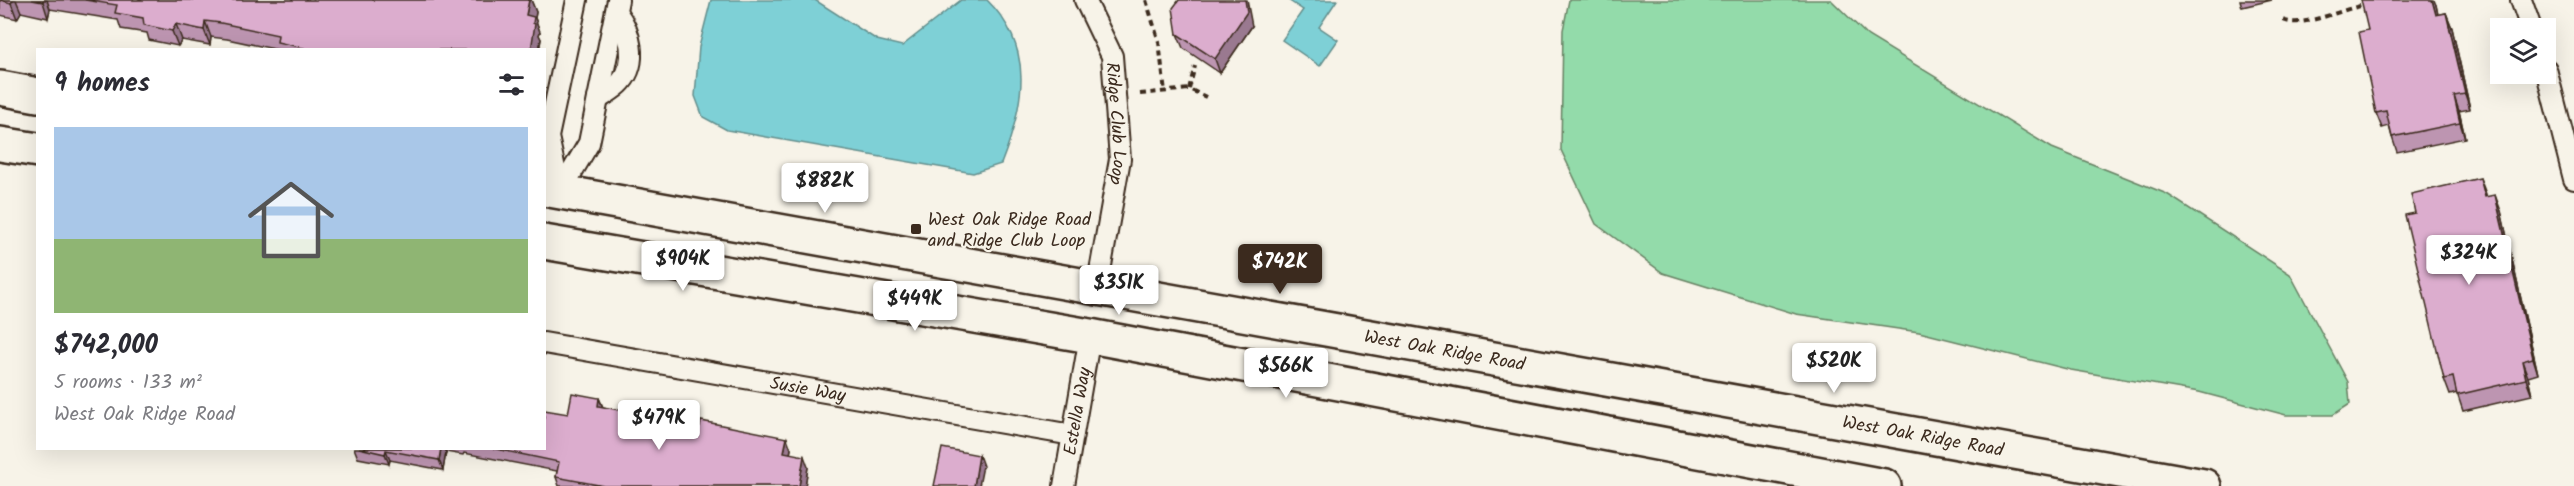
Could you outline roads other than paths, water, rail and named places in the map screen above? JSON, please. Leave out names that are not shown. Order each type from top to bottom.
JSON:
[{"type":"street","points":[[0,88],[36,95]]},
{"type":"street","points":[[0,144],[36,150]]},
{"type":"street","name":"West Oak Ridge Road","points":[[552,190],[2204,486]]},
{"type":"street","points":[[546,242],[1090,336],[1884,486]]},
{"type":"street","points":[[1090,336],[1097,288]]},
{"type":"lane","points":[[552,190],[548,137],[577,0]]},
{"type":"lane","name":"Ridge Club Loop","points":[[1085,0],[1112,56],[1120,159],[1097,288]]},
{"type":"lane","points":[[2521,0],[2527,18]]},
{"type":"lane","points":[[552,190],[589,143],[617,6]]},
{"type":"lane","points":[[2550,84],[2574,180]]},
{"type":"lane","name":"Estella Way","points":[[1064,486],[1090,336]]},
{"type":"lane","name":"Susie Way","points":[[546,343],[1072,435]]},
{"type":"water","points":[[711,0],[815,0],[877,40],[902,46],[961,0],[987,0],[1003,18],[1013,38],[1019,58],[1021,78],[1020,99],[1015,121],[1001,164],[973,173],[727,130],[703,117],[695,96],[699,47]]},
{"type":"water","points":[[1288,0],[1337,0],[1319,27],[1338,40],[1320,66],[1282,40],[1303,10]]},
{"type":"place","name":"West Oak Ridge Road and Ridge Club Loop","points":[[916,229]]}]
